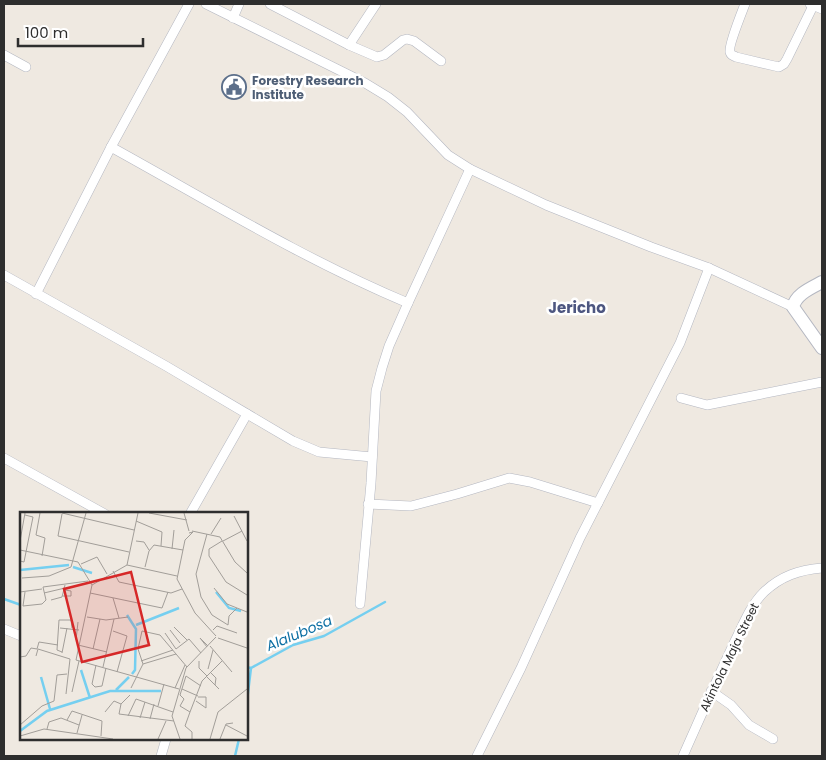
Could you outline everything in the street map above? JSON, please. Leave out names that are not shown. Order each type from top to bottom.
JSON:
[{"type":"street","points":[[36,294],[111,147],[189,4]]},
{"type":"street","points":[[206,4],[365,83],[407,112],[448,155],[470,169],[546,205],[709,268],[793,307],[822,348]]},
{"type":"street","points":[[233,18],[239,4]]},
{"type":"street","points":[[270,4],[349,45],[377,57],[384,56],[403,40],[407,39],[414,41],[441,61]]},
{"type":"street","points":[[349,45],[376,4]]},
{"type":"street","points":[[745,4],[730,52],[736,57],[779,67],[787,59],[811,5],[822,9]]},
{"type":"street","points":[[4,55],[26,67]]},
{"type":"street","points":[[111,147],[346,276],[408,303]]},
{"type":"street","points":[[360,604],[378,384],[389,346],[470,169]]},
{"type":"street","points":[[477,756],[521,668],[580,538],[680,343],[709,268]]},
{"type":"street","points":[[4,275],[166,366],[293,441],[319,452],[372,457]]},
{"type":"street","points":[[793,307],[795,300],[799,296],[822,282]]},
{"type":"street","points":[[682,398],[707,405],[822,382]]},
{"type":"street","points":[[191,512],[247,414]]},
{"type":"street","points":[[4,458],[101,512]]},
{"type":"street","points":[[368,504],[410,506],[509,478],[530,482],[598,503]]},
{"type":"street","name":"Akintola Maja Street","points":[[683,756],[711,691],[754,604],[764,592],[782,578],[794,572],[822,568]]},
{"type":"street","points":[[4,629],[20,636]]},
{"type":"street","points":[[711,691],[731,705],[749,725],[772,739]]},
{"type":"street","points":[[162,756],[166,740]]},
{"type":"waterway","name":"Alalubosa","points":[[4,599],[20,605]]},
{"type":"waterway","name":"Alalubosa","points":[[248,667],[251,668],[293,645],[324,636],[385,602]]},
{"type":"waterway","points":[[248,693],[251,668]]},
{"type":"waterway","points":[[235,756],[239,740]]},
{"type":"place","name":"Forestry Research Institute","points":[[234,87]]},
{"type":"district","name":"Jericho","points":[[577,307]]}]
